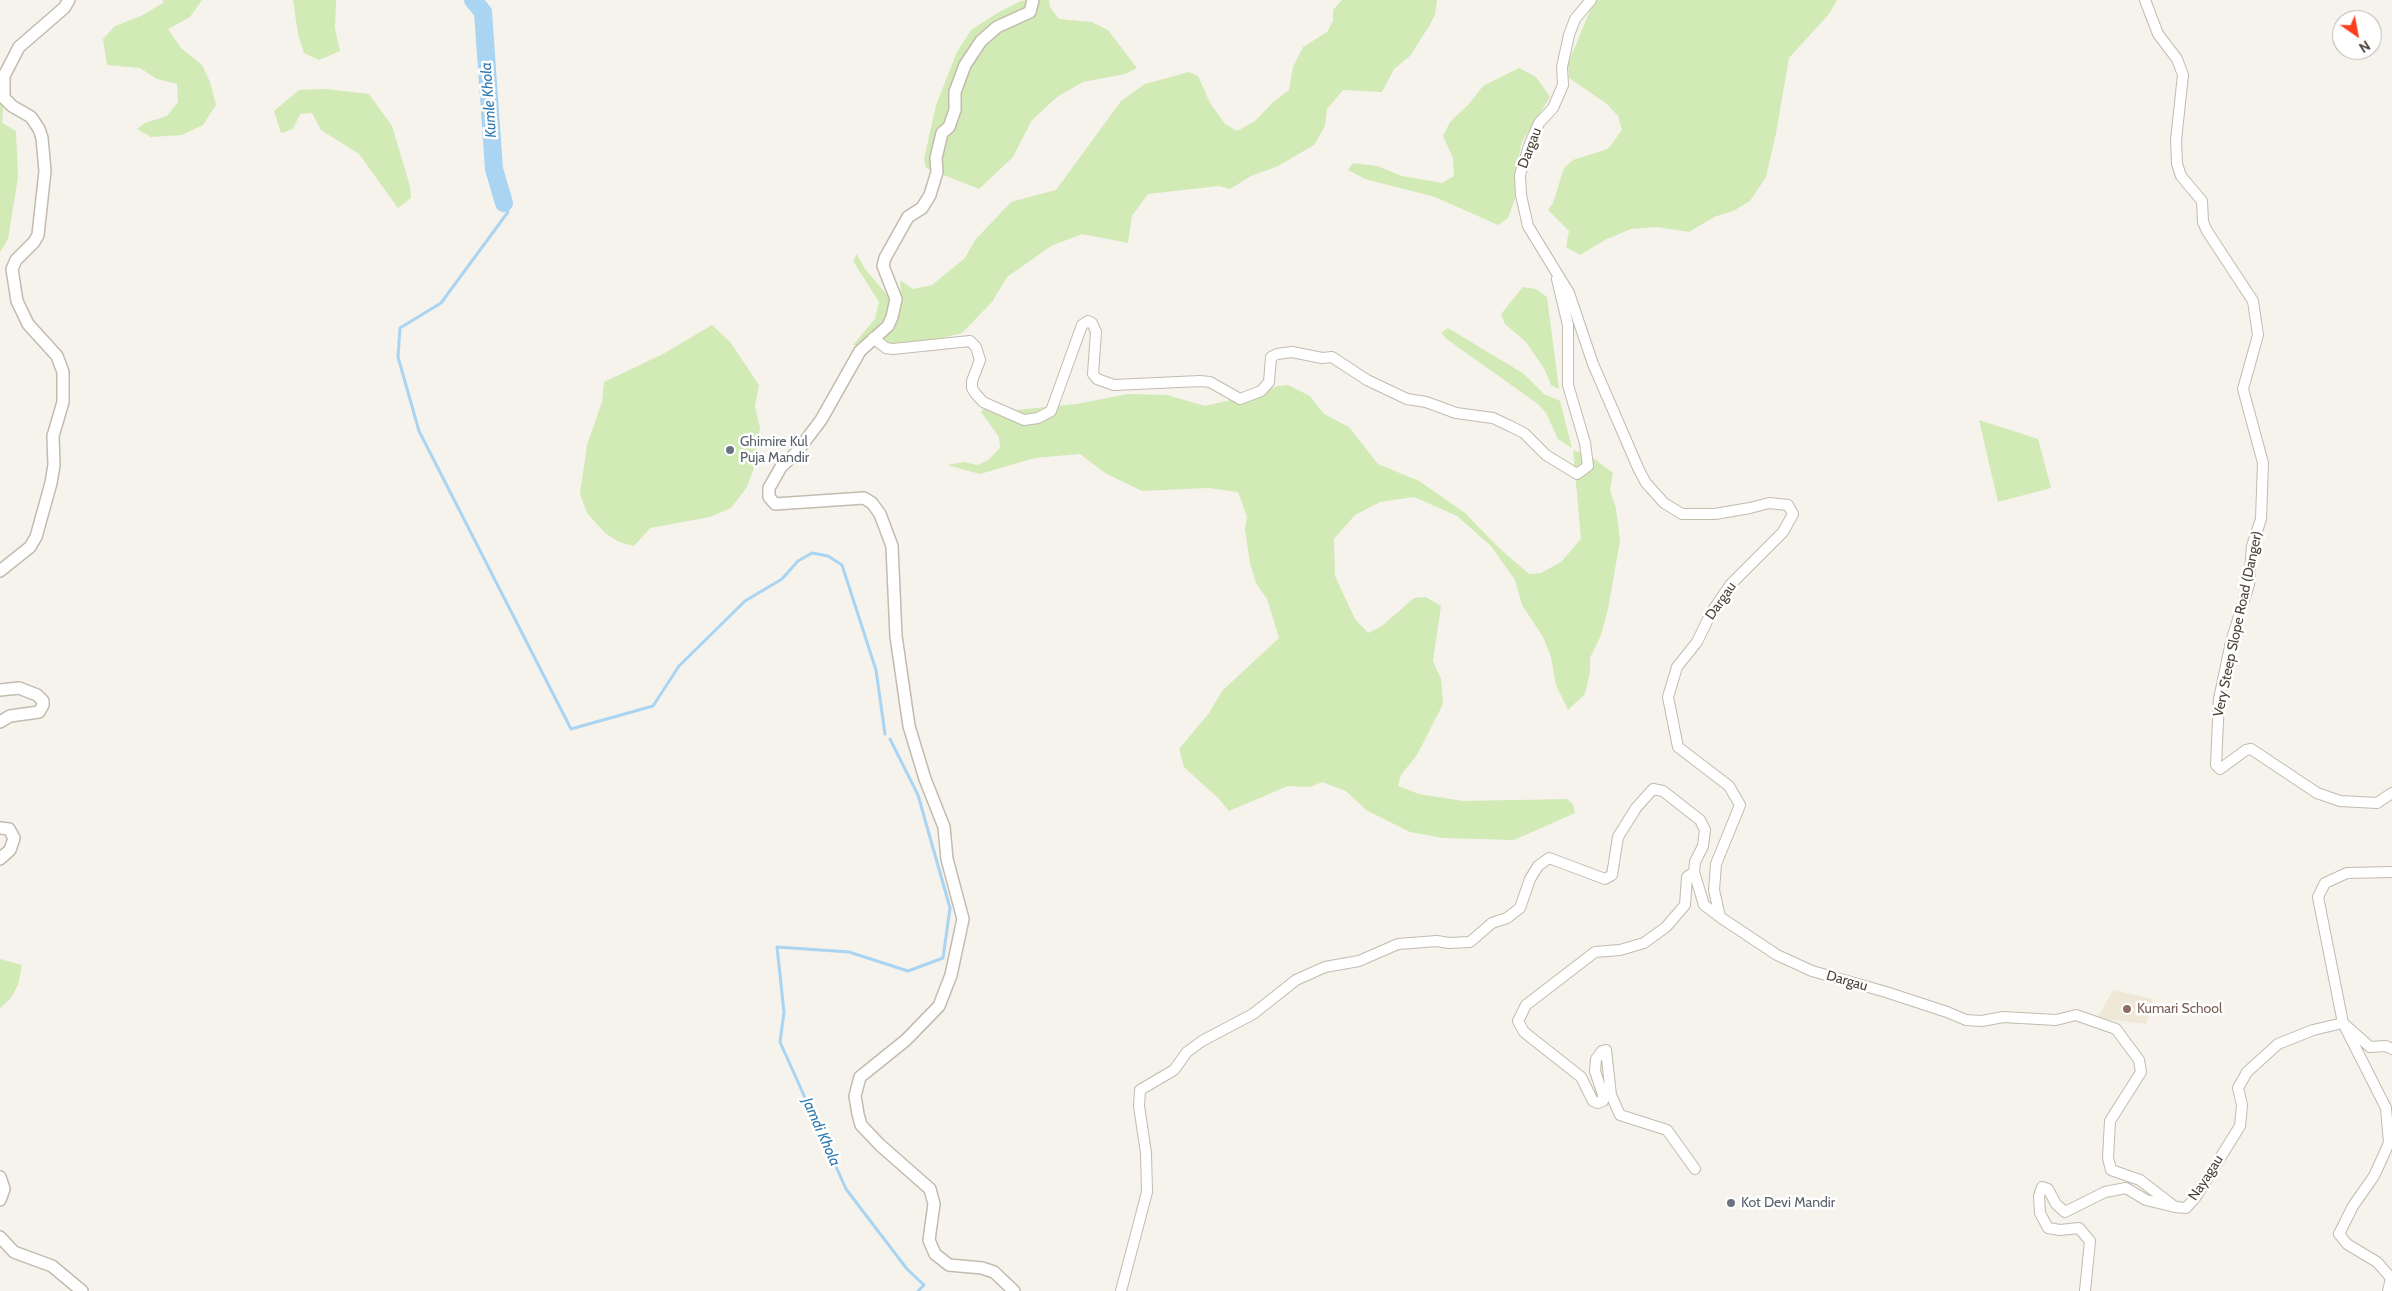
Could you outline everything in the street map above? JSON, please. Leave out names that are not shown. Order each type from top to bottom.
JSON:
[{"type":"street","points":[[0,571],[30,547],[36,537],[52,483],[54,465],[53,436],[64,402],[63,372],[57,356],[28,324],[18,301],[14,264],[38,235],[45,171],[42,138],[32,117],[12,106],[4,98],[4,76],[19,47],[64,8],[69,0]]},
{"type":"street","points":[[1014,1291],[994,1272],[982,1268],[949,1265],[935,1254],[929,1240],[934,1204],[930,1189],[861,1125],[855,1096],[860,1077],[906,1040],[939,1006],[951,975],[964,919],[947,859],[944,827],[925,780],[909,726],[896,636],[892,546],[880,514],[872,503],[864,498],[775,504],[769,497],[769,488],[781,467],[796,453],[821,420],[860,351],[888,326],[896,309],[894,290],[884,266],[885,258],[908,217],[922,208],[930,195],[937,172],[936,158],[942,133],[949,127],[955,110],[955,92],[965,65],[981,41],[997,27],[1030,12],[1033,0]]},
{"type":"street","name":"Dargau","points":[[1591,0],[1575,19],[1569,35],[1562,67],[1563,85],[1553,108],[1539,123],[1520,175],[1520,195],[1528,226],[1569,293],[1593,364],[1639,470],[1646,483],[1664,503],[1682,514],[1715,514],[1769,503],[1788,505],[1793,514],[1784,532],[1725,592],[1711,613],[1697,642],[1677,667],[1668,697],[1678,747],[1729,786],[1740,805],[1716,864],[1714,890],[1720,917],[1777,956],[1812,971],[1886,992],[1966,1020],[1982,1021],[2003,1017],[2056,1020],[2076,1015],[2116,1029],[2130,1045]]},
{"type":"street","name":"Very Steep Slope Road (Danger)","points":[[2144,0],[2158,34],[2177,59],[2183,75],[2176,140],[2177,164],[2181,176],[2202,200],[2203,222],[2207,231],[2254,302],[2258,335],[2243,389],[2263,463],[2261,519],[2252,546],[2249,584],[2231,642],[2220,699],[2216,766],[2220,769],[2246,750],[2251,749],[2317,793],[2340,801],[2377,803],[2392,793]]},
{"type":"street","points":[[873,338],[886,348],[893,349],[970,341],[976,347],[980,360],[972,381],[972,388],[975,393],[983,402],[1024,420],[1038,418],[1051,410],[1082,325],[1088,321],[1092,323],[1096,332],[1093,374],[1097,379],[1114,385],[1210,382],[1240,399],[1261,391],[1269,382],[1271,357],[1277,354],[1292,352],[1322,358],[1332,357],[1367,380],[1407,399],[1426,402],[1456,413],[1493,418],[1510,426],[1524,433],[1546,455],[1576,474],[1588,466],[1585,443],[1568,385],[1568,325],[1554,268]]},
{"type":"street","points":[[0,690],[19,688],[37,695],[43,701],[44,706],[39,712],[10,716],[0,722]]},
{"type":"street","points":[[1121,1291],[1147,1192],[1146,1152],[1139,1106],[1140,1090],[1174,1070],[1187,1052],[1215,1033],[1253,1014],[1296,980],[1325,966],[1359,961],[1398,944],[1437,941],[1449,943],[1470,942],[1492,923],[1507,918],[1520,908],[1530,879],[1538,866],[1549,858],[1605,879],[1612,875],[1618,837],[1636,808],[1653,789],[1663,791],[1700,820],[1705,830],[1703,846],[1695,862],[1694,872],[1704,905],[1720,917]]},
{"type":"street","points":[[0,828],[10,829],[14,838],[10,850],[0,859]]},
{"type":"street","points":[[2388,1291],[2391,1278],[2377,1262],[2347,1244],[2339,1234],[2353,1206],[2374,1176],[2389,1143],[2386,1108],[2342,1023],[2321,921],[2318,897],[2325,883],[2347,873],[2368,871],[2392,872]]},
{"type":"street","points":[[1694,872],[1687,877],[1685,905],[1666,927],[1644,943],[1620,950],[1595,952],[1526,1005],[1518,1021],[1524,1032],[1581,1077],[1593,1101],[1598,1103],[1603,1101],[1603,1095],[1595,1072],[1596,1059],[1602,1051],[1606,1050],[1611,1095],[1620,1115],[1667,1130],[1695,1169]]},
{"type":"street","points":[[2342,1023],[2370,1047],[2386,1046],[2392,1049]]},
{"type":"street","name":"Nayagau","points":[[2130,1045],[2139,1060],[2141,1072],[2110,1121],[2108,1137],[2111,1170],[2140,1180],[2175,1207],[2186,1208],[2196,1198],[2240,1126],[2242,1105],[2238,1088],[2246,1072],[2278,1044],[2313,1030],[2342,1023]]},
{"type":"street","points":[[0,1178],[4,1189],[0,1200]]},
{"type":"street","points":[[2085,1291],[2090,1241],[2079,1228],[2060,1230],[2048,1228],[2040,1213],[2039,1196],[2042,1187],[2048,1189],[2056,1204],[2065,1212],[2104,1192],[2126,1188],[2146,1200],[2175,1207]]},
{"type":"street","points":[[0,1237],[14,1252],[24,1258],[52,1266],[82,1291]]},
{"type":"shaded area","name":"Kumari School","points":[[2113,990],[2153,999],[2146,1024],[2097,1018]]},
{"type":"green space","points":[[163,0],[202,0],[190,17],[168,29],[181,48],[202,65],[210,82],[216,105],[203,125],[182,135],[151,137],[137,129],[145,123],[167,116],[178,102],[177,84],[157,79],[140,68],[107,65],[103,39],[115,26],[141,16],[163,3]]},
{"type":"green space","points":[[293,0],[336,0],[335,28],[340,51],[319,60],[304,53],[298,34]]},
{"type":"green space","points":[[1049,0],[1050,7],[1059,19],[1092,22],[1108,30],[1137,68],[1125,74],[1083,82],[1057,97],[1032,120],[1013,157],[979,189],[926,168],[924,159],[936,105],[957,52],[971,30],[999,12],[1021,1]]},
{"type":"green space","points":[[1342,0],[1437,0],[1435,15],[1429,26],[1410,56],[1394,69],[1382,92],[1343,90],[1327,109],[1325,126],[1314,145],[1278,166],[1251,176],[1230,189],[1219,186],[1148,194],[1132,216],[1128,243],[1082,234],[1051,246],[1007,277],[992,302],[962,333],[934,340],[892,346],[853,345],[875,319],[879,302],[853,261],[857,254],[865,269],[890,298],[901,293],[900,280],[913,289],[932,285],[965,258],[975,240],[1011,202],[1056,190],[1121,101],[1145,84],[1189,72],[1198,76],[1210,103],[1225,124],[1237,131],[1255,121],[1272,103],[1289,90],[1293,67],[1303,47],[1327,32],[1333,21],[1333,10]]},
{"type":"green space","points":[[1597,0],[1837,0],[1829,14],[1789,58],[1766,177],[1750,201],[1733,211],[1714,217],[1689,232],[1657,227],[1631,229],[1605,240],[1580,255],[1566,247],[1569,231],[1548,210],[1553,203],[1564,168],[1573,160],[1608,149],[1622,130],[1618,116],[1607,104],[1569,78],[1568,64],[1591,8]]},
{"type":"green space","points":[[1519,68],[1536,77],[1550,97],[1522,142],[1516,170],[1520,185],[1508,218],[1498,225],[1435,197],[1365,179],[1348,170],[1353,163],[1377,166],[1402,176],[1442,183],[1454,176],[1453,158],[1443,136],[1450,122],[1468,105],[1483,86]]},
{"type":"green space","points":[[0,76],[4,98],[2,123],[16,131],[18,177],[8,239],[0,252]]},
{"type":"green space","points":[[325,89],[369,94],[392,126],[410,186],[411,198],[398,208],[359,154],[321,130],[312,113],[300,114],[293,129],[281,133],[274,111],[299,90]]},
{"type":"green space","points":[[1523,287],[1536,289],[1547,297],[1559,389],[1551,385],[1545,370],[1526,342],[1505,324],[1501,314]]},
{"type":"green space","points":[[712,325],[731,343],[759,385],[755,406],[760,428],[755,465],[747,487],[731,508],[710,517],[650,528],[634,546],[619,542],[605,533],[587,513],[580,494],[587,445],[602,402],[604,382],[663,354]]},
{"type":"green space","points":[[1448,328],[1524,374],[1544,394],[1560,401],[1572,448],[1558,439],[1546,413],[1538,404],[1448,340],[1441,333]]},
{"type":"green space","points":[[1288,385],[1310,396],[1324,414],[1349,427],[1378,464],[1419,481],[1465,513],[1498,547],[1529,574],[1541,573],[1561,562],[1581,539],[1573,450],[1589,455],[1613,473],[1610,490],[1616,508],[1620,541],[1608,609],[1601,635],[1590,658],[1590,672],[1585,694],[1568,710],[1556,685],[1551,657],[1543,637],[1522,605],[1515,580],[1491,546],[1457,516],[1414,497],[1380,502],[1355,515],[1334,539],[1335,576],[1355,619],[1368,633],[1382,626],[1414,598],[1426,597],[1441,606],[1433,661],[1441,679],[1443,704],[1417,755],[1401,775],[1398,786],[1419,794],[1463,801],[1567,799],[1573,804],[1575,813],[1514,840],[1443,838],[1410,832],[1366,810],[1346,791],[1322,782],[1310,787],[1288,786],[1229,811],[1219,799],[1184,767],[1179,749],[1209,713],[1222,691],[1279,638],[1267,599],[1256,583],[1250,563],[1245,529],[1247,517],[1238,492],[1208,488],[1142,491],[1105,473],[1080,454],[1035,458],[980,474],[947,465],[964,462],[977,465],[987,461],[1000,448],[999,437],[981,412],[987,405],[1006,411],[1076,404],[1128,394],[1167,395],[1205,406],[1260,393],[1277,386]]},
{"type":"green space","points":[[1979,420],[2038,439],[2051,488],[1998,502]]},
{"type":"green space","points":[[0,959],[22,965],[18,985],[11,998],[0,1008]]},
{"type":"waterway","name":"Kumle Khola","points":[[473,0],[483,12],[494,169],[504,203]]},
{"type":"waterway","points":[[508,212],[441,303],[400,328],[398,357],[419,431],[571,729],[653,706],[679,666],[745,601],[782,579],[798,561],[812,553],[828,556],[842,565],[876,670],[885,734]]},
{"type":"waterway","name":"Jamdi Khola","points":[[890,739],[918,795],[950,908],[943,958],[908,971],[849,952],[777,947],[784,1012],[780,1042],[846,1189],[907,1269],[924,1285],[918,1291]]},
{"type":"place","name":"Ghimire Kul Puja Mandir","points":[[730,450]]},
{"type":"place","name":"Kumari School","points":[[2127,1009]]},
{"type":"place","name":"Kot Devi Mandir","points":[[1731,1203]]}]
